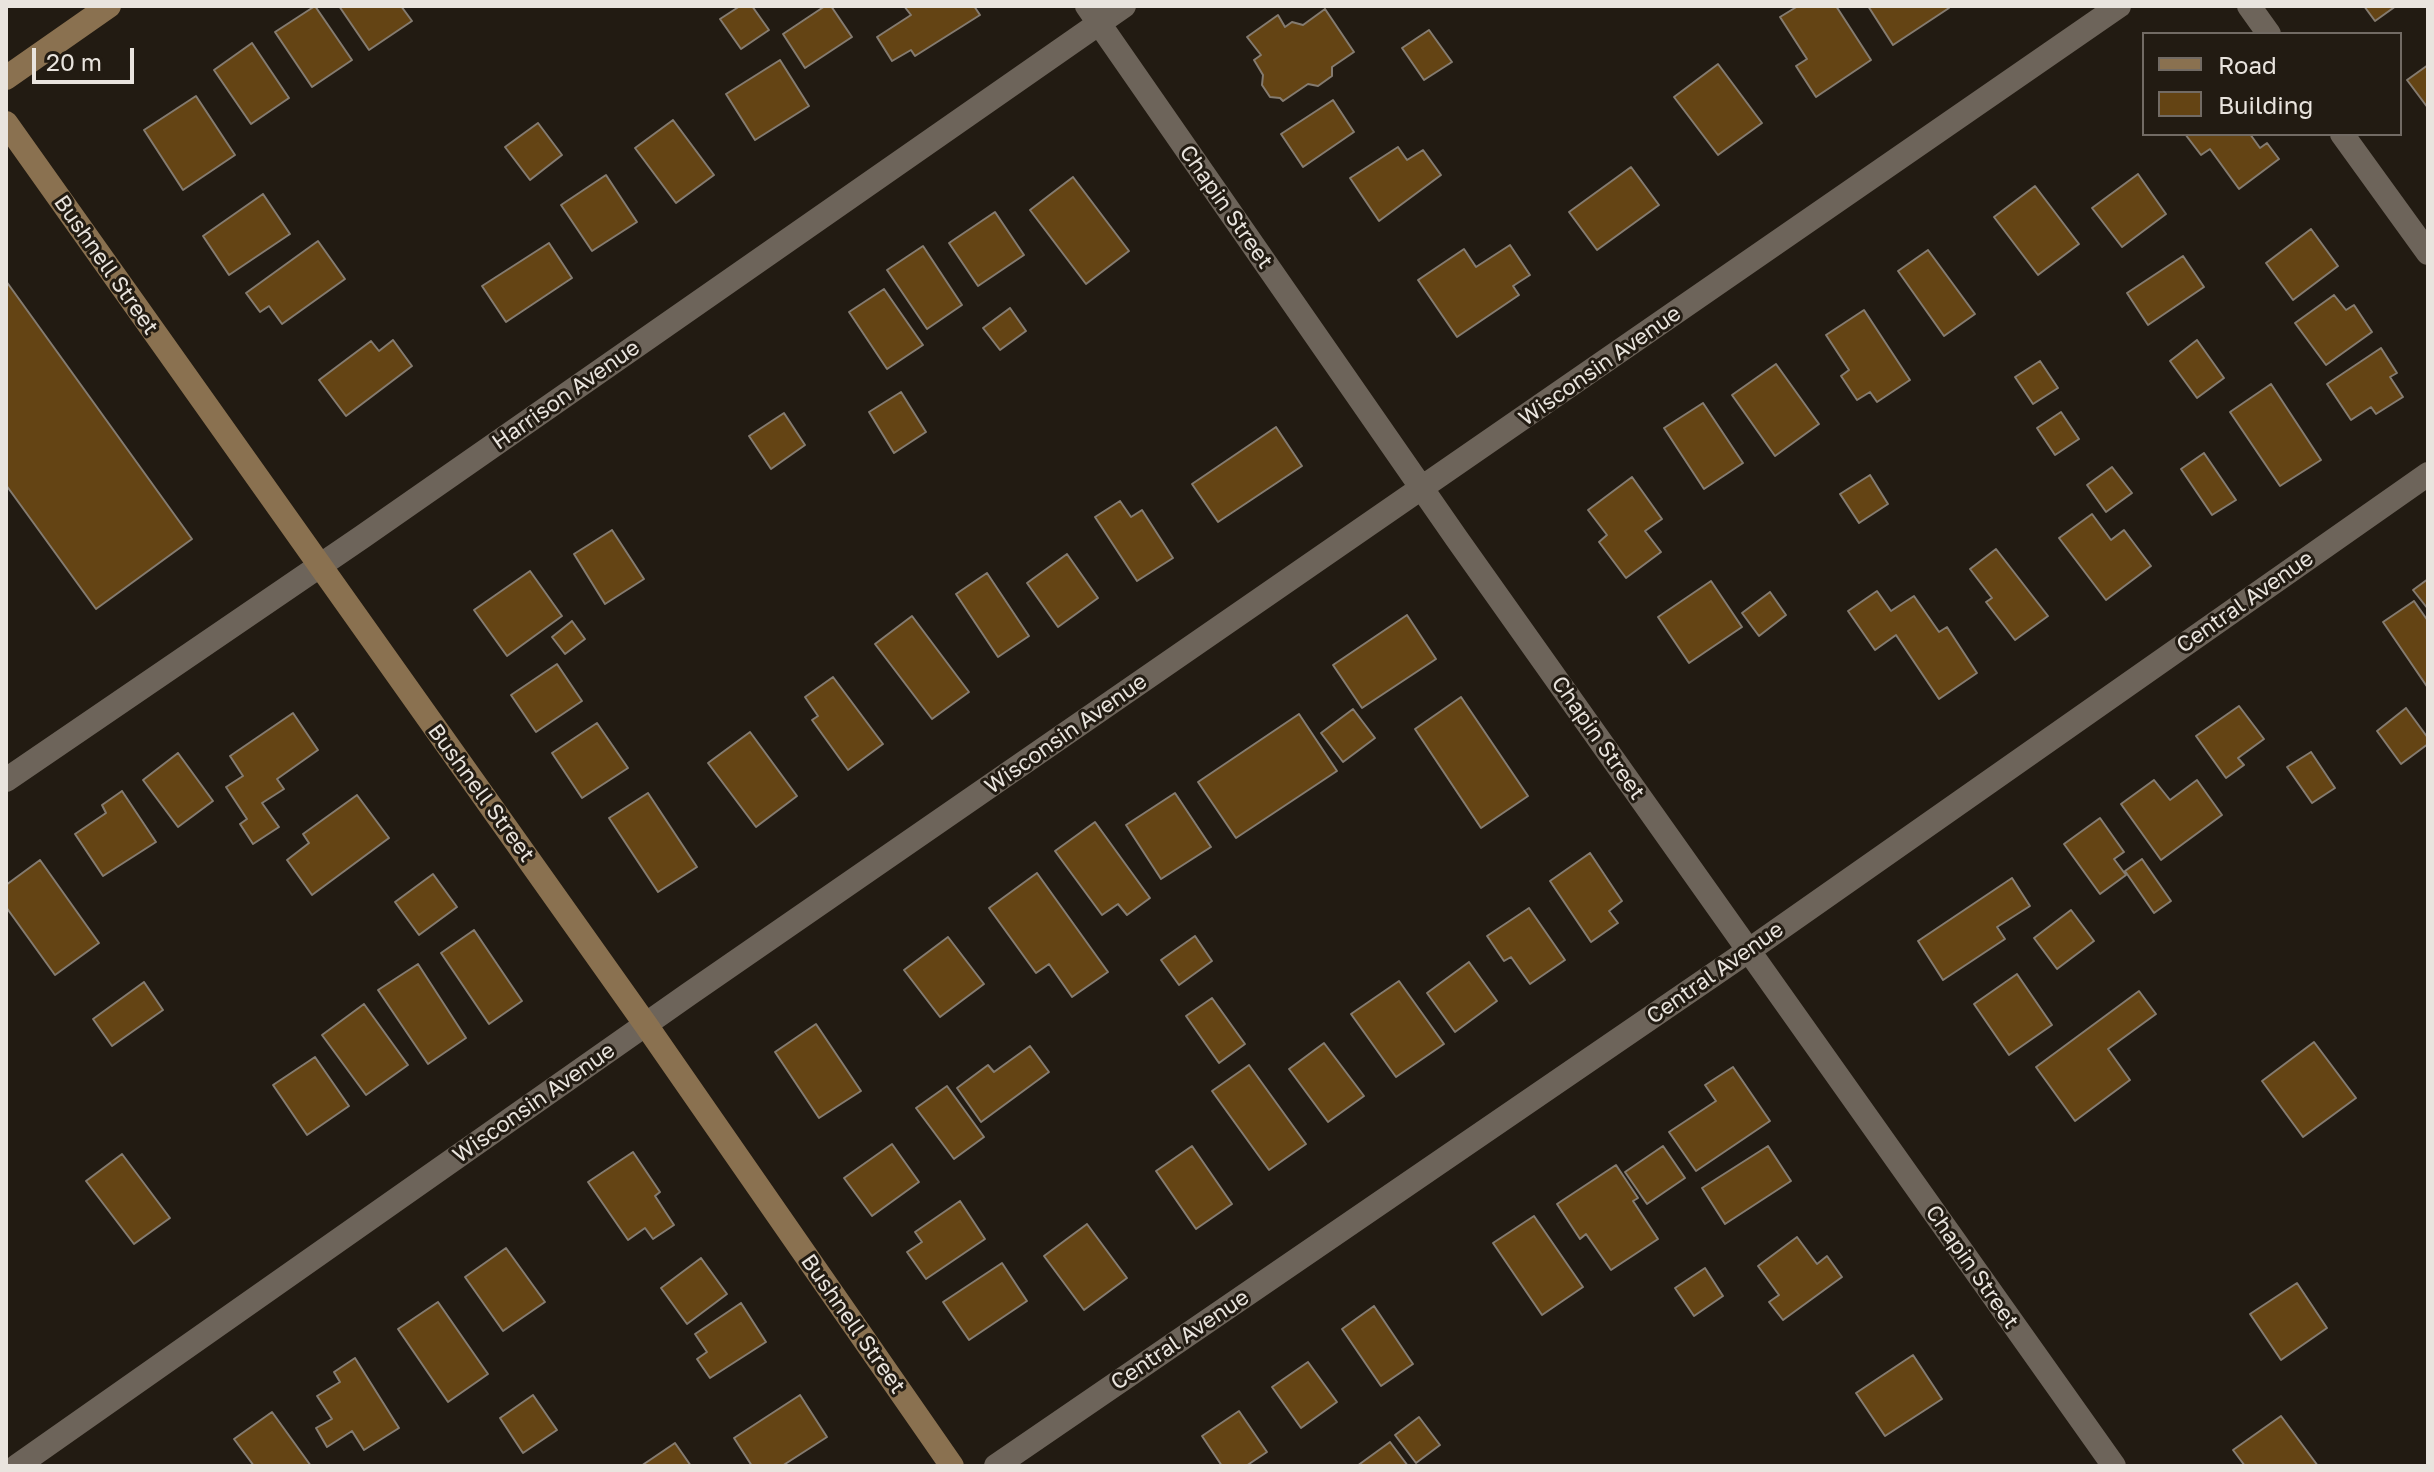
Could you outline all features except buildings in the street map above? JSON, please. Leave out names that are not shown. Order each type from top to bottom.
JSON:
[{"type":"street","points":[[6,78],[109,6]]},
{"type":"street","name":"Harrison Avenue","points":[[6,780],[319,566],[1093,15],[1124,6]]},
{"type":"street","name":"Wisconsin Avenue","points":[[29,1463],[646,1025],[2119,6]]},
{"type":"street","points":[[2249,6],[2268,32]]},
{"type":"street","name":"Chapin Street","points":[[1093,15],[1421,489],[2114,1466]]},
{"type":"street","name":"Bushnell Street","points":[[6,123],[646,1025],[952,1466]]},
{"type":"street","points":[[2343,136],[2428,253]]},
{"type":"street","name":"Central Avenue","points":[[996,1466],[1748,951],[2428,474]]}]
